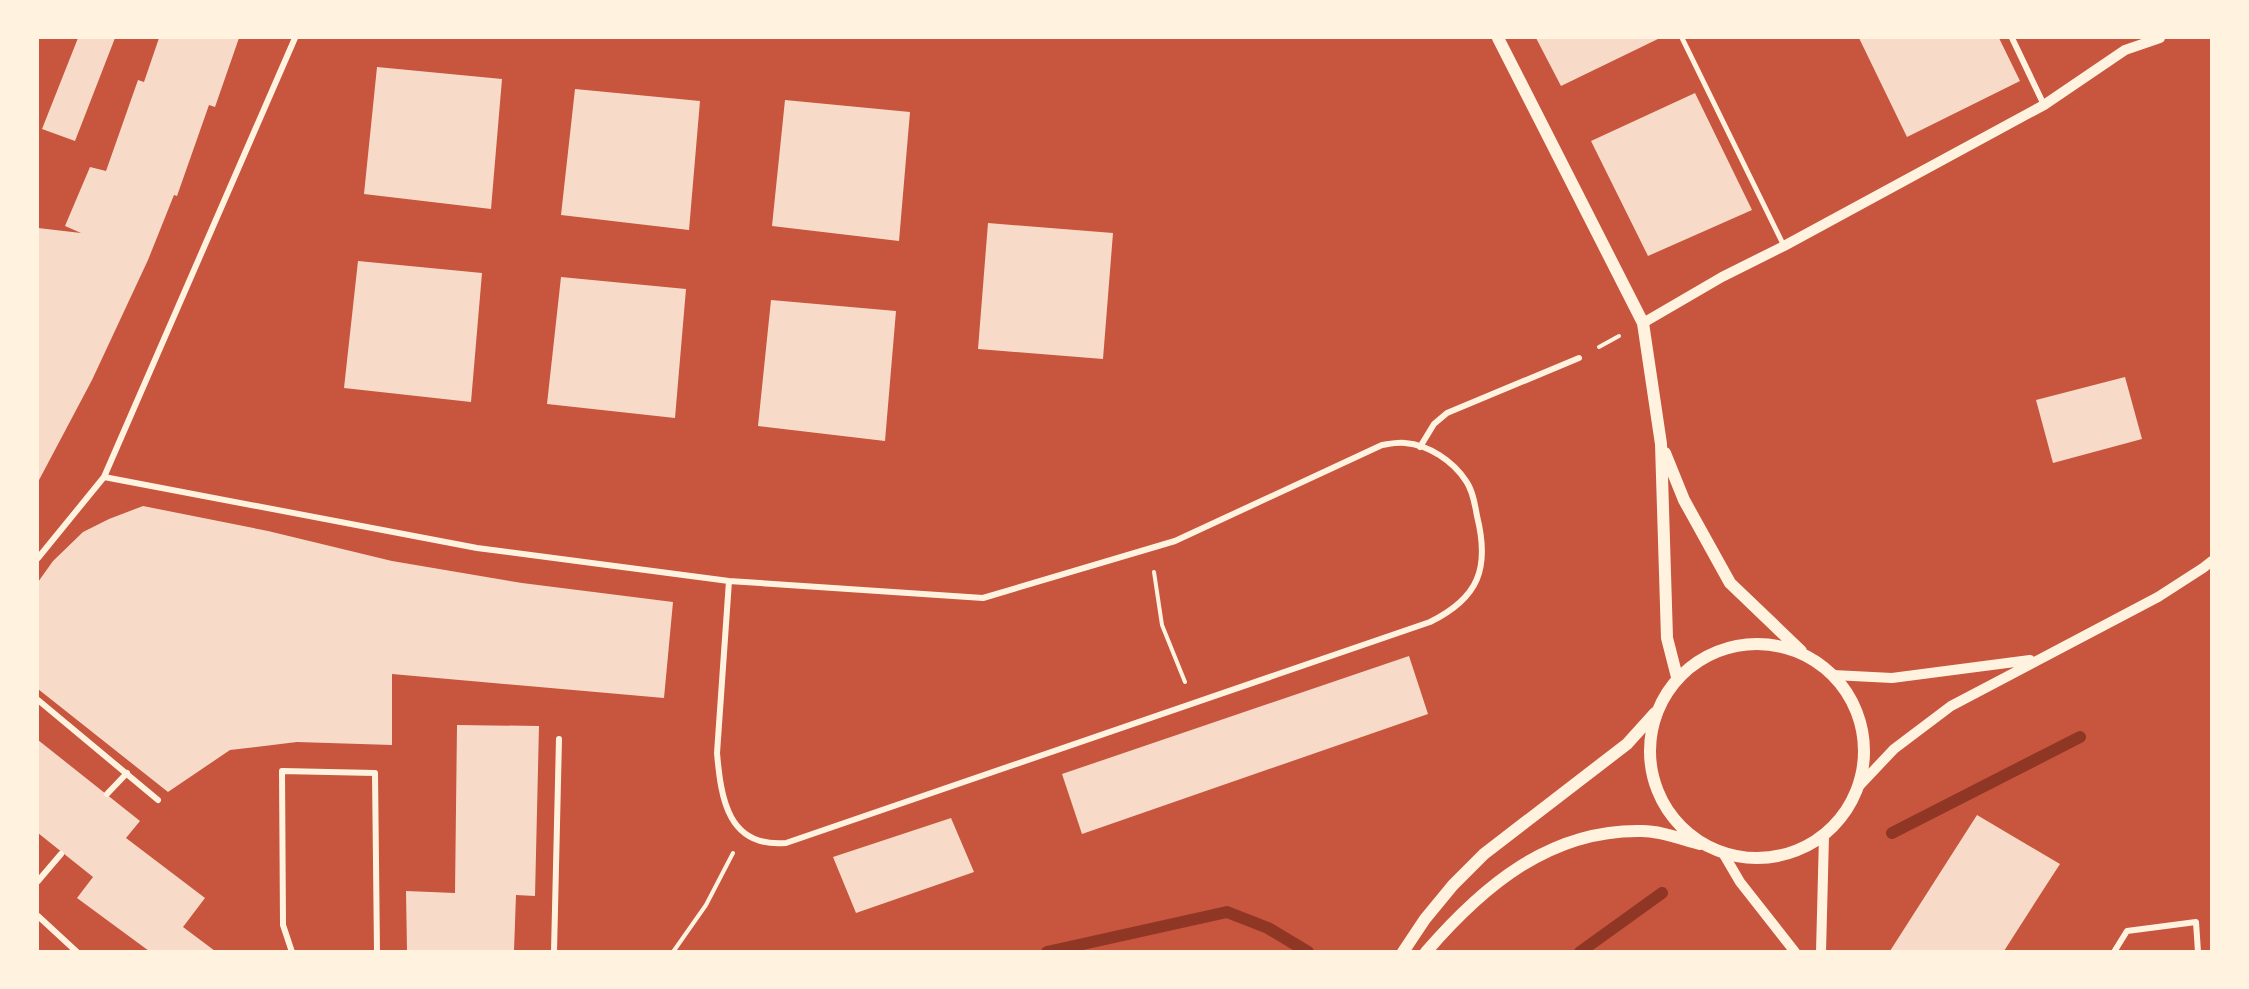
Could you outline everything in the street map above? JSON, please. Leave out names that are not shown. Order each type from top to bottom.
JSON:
[{"type":"main road","points":[[1498,38],[1643,323],[1661,444],[1667,638],[1677,677]]},
{"type":"main road","points":[[1426,951],[1478,897],[1507,874],[1540,854],[1567,843],[1592,835],[1643,831],[1704,845],[1723,853],[1760,859],[1796,851],[1824,836],[1842,817],[1859,786],[1864,738],[1854,703],[1833,675],[1804,654],[1730,582],[1684,500],[1661,444]]},
{"type":"main road","points":[[1403,951],[1453,885],[1484,854],[1627,744],[1656,712],[1677,677],[1714,652],[1742,644],[1780,646],[1804,654]]},
{"type":"main road","points":[[1656,712],[1649,754],[1654,784],[1674,819],[1704,845]]},
{"type":"street","points":[[38,558],[104,477],[295,38]]},
{"type":"street","points":[[1682,38],[1784,246]]},
{"type":"street","points":[[2012,38],[2044,105]]},
{"type":"street","points":[[1643,323],[1722,277],[1784,246],[2044,105],[2125,50],[2160,38]]},
{"type":"street","points":[[1420,447],[1434,424],[1447,413],[1580,357]]},
{"type":"street","points":[[104,477],[477,548],[729,581],[983,598],[1175,541],[1382,445],[1405,442],[1435,453],[1448,461],[1467,482],[1482,533],[1484,551],[1476,582],[1464,598],[1450,612],[1430,621],[786,843],[769,844],[756,841],[743,833],[727,808],[719,778],[717,753],[729,581]]},
{"type":"street","points":[[1859,786],[1894,749],[1951,706],[2158,597],[2211,561]]},
{"type":"street","points":[[1833,675],[1892,678],[2039,658]]},
{"type":"street","points":[[38,700],[158,800]]},
{"type":"street","points":[[554,951],[559,739]]},
{"type":"street","points":[[292,951],[283,925],[282,771],[375,773],[377,951]]},
{"type":"street","points":[[107,794],[127,773]]},
{"type":"street","points":[[1821,951],[1824,836]]},
{"type":"street","points":[[1723,853],[1740,882],[1796,951]]},
{"type":"street","points":[[38,881],[61,854]]},
{"type":"street","points":[[38,916],[77,951]]},
{"type":"street","points":[[2114,951],[2127,931],[2196,922],[2198,951]]},
{"type":"path","points":[[1580,357],[1643,323]]},
{"type":"path","points":[[1151,548],[1162,625],[1193,703]]},
{"type":"path","points":[[673,951],[706,905],[743,833]]},
{"type":"building","points":[[78,38],[115,38],[75,141],[42,129]]},
{"type":"building","points":[[159,38],[239,38],[215,107],[209,105],[177,196],[174,195],[148,260],[92,380],[38,482],[38,228],[81,233],[65,226],[90,167],[106,171],[138,80],[144,82]]},
{"type":"building","points":[[1536,38],[1660,38],[1561,86]]},
{"type":"building","points":[[1859,38],[1999,38],[2020,81],[1907,137]]},
{"type":"building","points":[[377,67],[502,79],[491,209],[364,194]]},
{"type":"building","points":[[575,89],[700,101],[689,230],[561,215]]},
{"type":"building","points":[[1695,93],[1752,210],[1648,256],[1591,141]]},
{"type":"building","points":[[785,100],[910,112],[899,241],[772,226]]},
{"type":"building","points":[[988,223],[1113,233],[1103,359],[978,349]]},
{"type":"building","points":[[358,261],[482,273],[471,402],[344,388]]},
{"type":"building","points":[[561,277],[686,289],[675,418],[547,404]]},
{"type":"building","points":[[771,300],[896,311],[885,441],[758,426]]},
{"type":"building","points":[[2125,377],[2142,439],[2053,463],[2036,400]]},
{"type":"building","points":[[143,506],[268,531],[392,561],[522,583],[673,602],[664,698],[392,674],[392,745],[297,742],[230,750],[168,792],[38,689],[38,582],[53,561],[83,532]]},
{"type":"building","points":[[1409,656],[1428,714],[1082,834],[1062,774]]},
{"type":"building","points":[[457,725],[539,726],[535,896],[516,895],[514,951],[407,951],[406,891],[455,893]]},
{"type":"building","points":[[38,740],[140,821],[126,838],[205,898],[183,927],[215,951],[149,951],[77,898],[93,877],[38,833]]},
{"type":"building","points":[[1977,815],[2060,864],[2004,951],[1890,951]]},
{"type":"building","points":[[951,818],[974,872],[856,913],[833,857]]},
{"type":"waterway","points":[[1892,833],[2080,737]]},
{"type":"waterway","points":[[1580,952],[1662,893]]},
{"type":"waterway","points":[[1047,952],[1227,912],[1268,928],[1308,952]]}]
